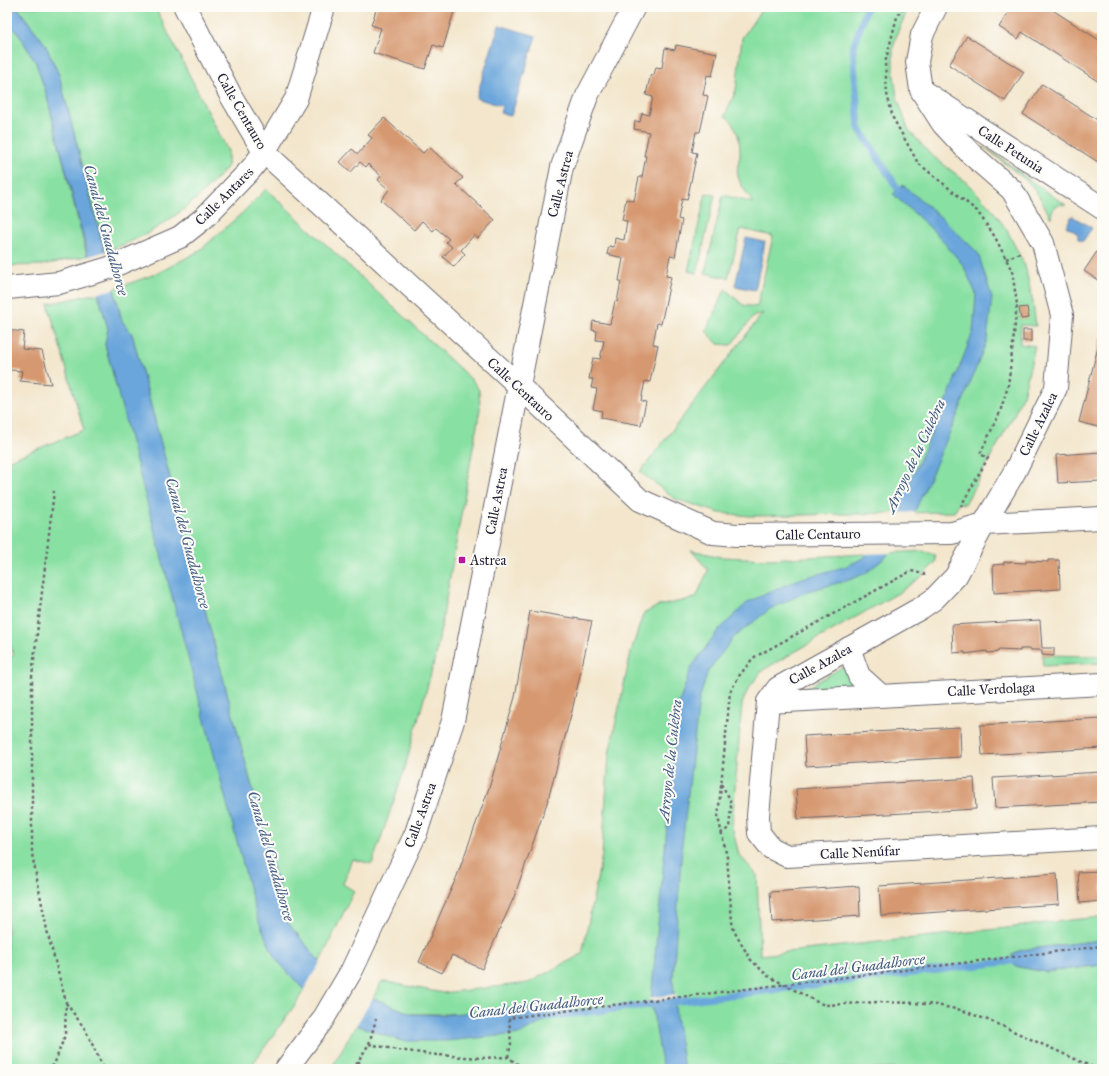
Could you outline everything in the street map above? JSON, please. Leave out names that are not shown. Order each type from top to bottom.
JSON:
[{"type":"street","name":"Calle Centauro","points":[[185,7],[232,96],[264,152],[518,385],[640,500],[713,533],[737,535],[952,533],[984,524],[1102,518]]},
{"type":"street","name":"Calle Antares","points":[[7,288],[59,283],[109,268],[180,237],[204,218],[252,168],[264,152],[296,99],[324,7]]},
{"type":"street","name":"Calle Astrea","points":[[286,1069],[322,1021],[352,970],[416,834],[453,721],[562,167],[587,96],[634,7]]},
{"type":"street","name":"Calle Azalea","points":[[768,702],[778,688],[921,608],[934,599],[956,576],[1015,471],[1056,388],[1062,315],[1043,243],[1012,190],[971,154],[943,124],[921,90],[917,62],[922,35],[936,7]]},
{"type":"street","name":"Calle Petunia","points":[[921,90],[1102,208]]},
{"type":"street","points":[[849,648],[859,676],[880,695]]},
{"type":"street","name":"Calle Verdolaga","points":[[768,702],[1102,684]]},
{"type":"street","name":"Calle Nenúfar","points":[[768,702],[758,816],[759,832],[770,848],[787,856],[1102,838]]},
{"type":"path","points":[[903,7],[897,17],[886,63],[887,94],[893,118],[918,163],[977,211],[995,237],[1012,271],[1017,304],[1008,386],[1000,412],[980,454],[988,458],[961,507]]},
{"type":"path","points":[[1006,259],[1022,252]]},
{"type":"path","points":[[46,1069],[54,1065],[65,1035],[66,1002],[48,935],[32,854],[32,676],[54,491]]},
{"type":"path","points":[[721,784],[730,798],[729,828],[721,833]]},
{"type":"path","points":[[732,922],[734,931],[750,959],[768,976],[820,1003],[826,1005],[878,1002],[915,1003],[961,1010],[993,1022],[1098,1069]]},
{"type":"path","points":[[508,1057],[511,1044],[509,1018],[1102,946]]},
{"type":"path","points":[[66,1002],[84,1029],[104,1069]]},
{"type":"path","points":[[353,1069],[369,1044],[376,1019]]},
{"type":"path","points":[[369,1044],[398,1050],[438,1055],[479,1058],[508,1057],[524,1069]]},
{"type":"path","points":[[358,1061],[364,1069]]},
{"type":"green space","points":[[17,7],[155,7],[228,151],[228,166],[188,206],[172,218],[140,237],[105,251],[59,75],[45,44]]},
{"type":"green space","points":[[763,7],[909,7],[898,31],[893,48],[893,69],[897,97],[908,129],[929,153],[966,182],[989,205],[1007,230],[1025,266],[1036,326],[1021,325],[1020,344],[1035,346],[1024,392],[1014,415],[965,504],[959,503],[954,512],[750,516],[720,513],[675,499],[640,472],[763,313],[753,317],[731,345],[718,344],[706,331],[725,289],[743,305],[757,307],[773,236],[741,229],[728,278],[705,273],[723,195],[753,203],[742,186],[737,173],[740,155],[737,133],[733,123],[725,116],[736,90],[742,38]]},
{"type":"green space","points":[[7,20],[20,36],[36,63],[46,93],[87,256],[43,265],[7,266]]},
{"type":"green space","points":[[985,147],[1066,205],[1059,205],[1055,207],[1051,218],[1039,196],[1028,182]]},
{"type":"green space","points":[[266,189],[472,380],[479,390],[480,409],[436,655],[404,771],[372,864],[352,859],[343,884],[354,891],[320,962],[288,923],[132,334],[122,321],[114,288],[158,273],[199,251],[241,214]]},
{"type":"green space","points":[[706,193],[715,195],[697,273],[688,271]]},
{"type":"green space","points":[[98,293],[108,329],[105,345],[275,958],[304,990],[249,1069],[7,1069],[7,1037],[12,1034],[7,1026],[7,658],[14,655],[7,638],[7,461],[84,430],[48,304]]},
{"type":"green space","points":[[691,550],[721,557],[769,559],[923,551],[935,555],[936,562],[922,576],[900,592],[763,670],[748,689],[742,704],[732,826],[739,855],[757,875],[760,955],[1102,917],[1102,940],[1022,950],[1012,954],[1015,966],[1045,972],[1102,965],[1102,1069],[331,1069],[356,1025],[402,1041],[547,1020],[547,1013],[412,1014],[373,998],[382,981],[443,993],[528,983],[582,954],[602,855],[609,754],[631,652],[643,614],[658,606],[696,598],[708,570]]},
{"type":"green space","points":[[1042,655],[1102,656],[1102,663],[1043,666]]},
{"type":"green space","points":[[844,666],[863,690],[798,693]]},
{"type":"water","points":[[7,7],[17,7],[45,44],[59,75],[122,321],[132,334],[288,923],[320,962],[345,983],[373,998],[412,1014],[443,1015],[520,1007],[546,1010],[547,1020],[520,1034],[445,1041],[402,1041],[356,1025],[322,1007],[304,990],[275,958],[257,917],[105,344],[108,329],[46,93],[36,63],[20,36],[7,20]]},
{"type":"water","points":[[499,25],[536,36],[511,116],[500,113],[502,106],[476,98]]},
{"type":"water","points":[[903,185],[944,220],[978,253],[992,298],[987,340],[958,414],[916,509],[886,557],[866,573],[849,580],[808,591],[770,609],[734,637],[708,671],[699,700],[682,845],[673,979],[676,1017],[684,1069],[663,1069],[651,1000],[678,706],[691,668],[716,633],[748,602],[799,579],[844,567],[864,558],[897,509],[947,400],[973,332],[976,294],[963,265],[936,233],[893,194]]},
{"type":"water","points":[[1072,216],[1092,228],[1083,241],[1078,239],[1078,234],[1066,226]]},
{"type":"water","points":[[746,238],[765,242],[755,290],[735,286]]},
{"type":"water","points":[[1102,940],[1102,965],[1045,972],[1015,966],[1013,964],[1012,954],[1022,950]]},
{"type":"pier","points":[[107,251],[116,288],[96,294],[86,257]]},
{"type":"pier","points":[[916,512],[891,553],[864,554],[892,513]]},
{"type":"pier","points":[[321,961],[346,981],[374,996],[355,1027],[321,1009],[303,991]]},
{"type":"pier","points":[[676,994],[677,1005],[651,1008],[650,998]]},
{"type":"building","points":[[377,7],[455,8],[443,48],[433,45],[425,69],[373,53],[381,28],[371,25]]},
{"type":"building","points":[[1012,7],[1033,7],[1037,10],[1039,7],[1048,7],[1102,42],[1102,84],[1022,32],[1018,39],[999,27]]},
{"type":"building","points":[[967,36],[1024,72],[1005,101],[949,65]]},
{"type":"building","points":[[676,45],[717,53],[712,76],[707,75],[703,95],[708,96],[700,132],[696,132],[692,152],[697,153],[687,200],[682,199],[678,219],[682,220],[675,257],[670,256],[666,276],[671,277],[661,324],[657,323],[653,344],[658,345],[650,382],[645,381],[641,401],[646,402],[641,425],[601,418],[602,411],[593,409],[597,389],[591,388],[593,379],[589,379],[593,358],[600,359],[604,341],[596,340],[597,331],[592,330],[593,321],[610,324],[615,301],[617,302],[623,258],[607,254],[609,246],[614,247],[615,238],[624,240],[627,221],[622,220],[626,199],[634,201],[639,177],[642,177],[646,156],[644,156],[649,132],[634,129],[635,121],[640,122],[642,113],[649,115],[653,97],[646,95],[650,77],[651,75],[654,75],[656,67],[662,68],[665,48],[675,50]]},
{"type":"building","points":[[1042,84],[1102,123],[1102,157],[1098,162],[1023,114]]},
{"type":"building","points":[[384,118],[423,153],[429,147],[463,178],[456,184],[495,220],[478,238],[474,235],[461,250],[465,254],[454,267],[443,257],[452,247],[446,242],[449,239],[436,228],[433,231],[422,221],[414,230],[381,200],[389,190],[378,180],[381,176],[368,164],[366,167],[360,162],[351,172],[340,162],[352,149],[358,154],[372,138],[368,135]]},
{"type":"building","points":[[1100,247],[1102,248],[1102,283],[1084,271]]},
{"type":"building","points":[[1027,307],[1029,318],[1021,319],[1019,308]]},
{"type":"building","points":[[7,330],[24,332],[22,349],[42,351],[51,384],[20,381],[22,371],[10,370],[9,379],[7,379]]},
{"type":"building","points":[[1023,330],[1031,330],[1031,341],[1023,341]]},
{"type":"building","points":[[1102,335],[1102,428],[1079,422]]},
{"type":"building","points":[[1102,452],[1102,481],[1058,483],[1056,455]]},
{"type":"building","points":[[1048,560],[1059,560],[1060,589],[994,593],[993,565],[1004,564],[1004,562],[1048,562]]},
{"type":"building","points":[[530,611],[592,621],[572,711],[547,803],[514,897],[482,969],[452,955],[442,973],[419,962],[457,876],[490,785],[515,697]]},
{"type":"building","points":[[1040,620],[1042,648],[1054,648],[1054,656],[1042,655],[1042,650],[1031,649],[1020,649],[1020,651],[998,650],[998,652],[987,653],[987,651],[965,654],[965,652],[953,653],[952,625]]},
{"type":"building","points":[[1102,718],[1102,748],[982,755],[980,725]]},
{"type":"building","points":[[960,727],[961,757],[806,766],[804,736]]},
{"type":"building","points":[[1102,772],[1102,802],[995,808],[993,778]]},
{"type":"building","points":[[974,778],[976,809],[798,819],[796,789]]},
{"type":"building","points":[[1102,871],[1102,901],[1080,903],[1078,872]]},
{"type":"building","points":[[1057,874],[1059,904],[881,916],[879,886]]},
{"type":"building","points":[[859,886],[860,916],[772,922],[770,892]]},
{"type":"waterway","name":"Arroyo de la Culebra","points":[[867,7],[853,48],[859,128],[898,189],[904,195]]},
{"type":"waterway","name":"Canal del Guadalhorce","points":[[539,1018],[1021,960]]},
{"type":"place","name":"Astrea","points":[[462,560]]}]
